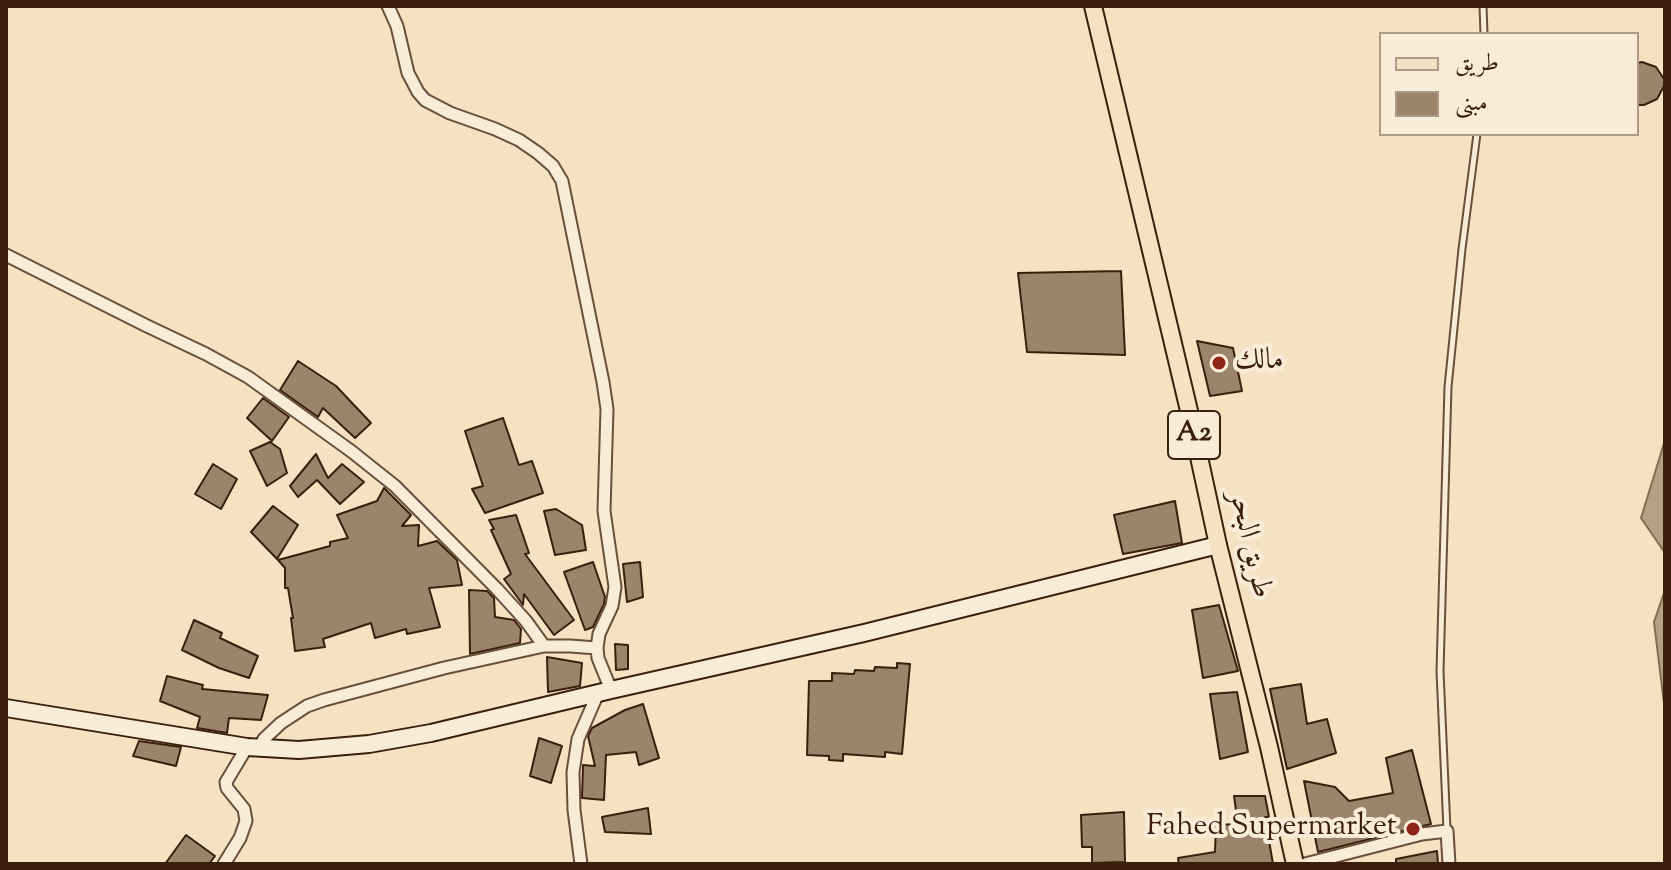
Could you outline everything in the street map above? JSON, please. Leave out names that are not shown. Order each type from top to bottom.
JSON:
[{"type":"main road","name":"طريق البحر","points":[[1093,6],[1295,864]]},
{"type":"street","points":[[388,6],[397,26],[408,73],[425,100],[530,146],[553,166],[562,181],[607,409],[604,511],[615,587],[612,606],[599,634],[597,648],[604,691],[578,739],[573,772],[581,864]]},
{"type":"street","points":[[6,255],[235,369],[351,451],[395,486],[448,538],[515,608],[544,646]]},
{"type":"street","points":[[6,708],[277,750],[318,749],[400,739],[878,630],[1218,545]]},
{"type":"street","points":[[224,864],[240,838],[246,821],[244,809],[227,788],[226,782],[253,748],[281,723],[307,706],[444,668],[544,646],[597,648]]},
{"type":"street","points":[[1305,864],[1422,834],[1447,831],[1449,864]]},
{"type":"lane","points":[[1483,6],[1484,32]]},
{"type":"lane","points":[[1447,831],[1440,671],[1448,387],[1477,136]]},
{"type":"shaded area","points":[[1665,440],[1665,553],[1641,518]]},
{"type":"shaded area","points":[[1665,590],[1665,712],[1654,622]]},
{"type":"building","points":[[1639,63],[1656,67],[1664,79],[1657,99],[1644,105],[1639,105]]},
{"type":"building","points":[[1121,271],[1125,355],[1027,352],[1018,273]]},
{"type":"building","name":"مالك","points":[[1197,341],[1233,348],[1242,391],[1210,396]]},
{"type":"building","points":[[298,361],[336,386],[371,423],[355,438],[323,408],[318,417],[280,390]]},
{"type":"building","points":[[263,398],[289,417],[272,441],[247,418]]},
{"type":"building","points":[[503,418],[519,465],[532,461],[543,493],[485,513],[472,489],[483,486],[465,431]]},
{"type":"building","points":[[270,442],[280,449],[287,473],[267,486],[250,451]]},
{"type":"building","points":[[316,454],[328,478],[342,464],[364,482],[340,504],[317,480],[298,497],[290,486]]},
{"type":"building","points":[[213,464],[237,479],[221,509],[195,494]]},
{"type":"building","points":[[384,488],[411,515],[402,526],[419,525],[418,546],[437,541],[457,560],[462,585],[429,588],[440,627],[407,634],[406,629],[375,638],[371,623],[323,639],[325,647],[295,651],[285,568],[278,560],[348,538],[337,515],[377,501]]},
{"type":"building","points":[[1175,501],[1182,543],[1123,554],[1114,515]]},
{"type":"building","points":[[273,506],[298,525],[277,559],[251,532]]},
{"type":"building","points":[[556,509],[582,525],[586,550],[555,555],[544,511]]},
{"type":"building","points":[[516,515],[529,553],[525,554],[574,620],[554,635],[524,594],[523,605],[504,579],[511,574],[489,520]]},
{"type":"building","points":[[593,562],[605,597],[593,627],[585,630],[564,572]]},
{"type":"building","points":[[640,562],[643,597],[627,602],[623,564]]},
{"type":"building","points":[[469,590],[487,591],[494,598],[495,617],[514,620],[521,629],[520,643],[470,654]]},
{"type":"building","points":[[1219,605],[1238,671],[1203,678],[1192,610]]},
{"type":"building","points":[[194,620],[222,633],[220,638],[258,656],[249,678],[182,650]]},
{"type":"building","points":[[615,644],[628,645],[628,669],[616,670]]},
{"type":"building","points":[[547,657],[582,663],[580,686],[548,692]]},
{"type":"building","points":[[897,663],[910,664],[902,754],[885,752],[885,757],[843,754],[843,761],[829,760],[829,756],[807,755],[809,681],[832,681],[832,673],[854,674],[855,670],[874,671],[875,667],[897,668]]},
{"type":"building","points":[[167,676],[203,685],[202,689],[268,695],[261,720],[229,718],[227,733],[197,728],[200,717],[160,701]]},
{"type":"building","points":[[1301,684],[1307,724],[1327,719],[1336,753],[1287,769],[1270,689]]},
{"type":"building","points":[[1237,692],[1248,752],[1220,759],[1210,694]]},
{"type":"building","points":[[643,704],[659,758],[639,765],[636,752],[606,755],[604,800],[582,798],[583,765],[595,766],[588,736],[592,728]]},
{"type":"building","points":[[539,738],[562,746],[551,783],[530,776]]},
{"type":"building","points":[[139,741],[181,747],[176,766],[133,756]]},
{"type":"building","points":[[1412,750],[1431,824],[1318,852],[1304,781],[1335,787],[1349,801],[1393,793],[1386,758]]},
{"type":"building","points":[[1234,796],[1265,796],[1269,817],[1265,817],[1273,864],[1179,864],[1178,858],[1215,852],[1216,825],[1238,824]]},
{"type":"building","points":[[648,808],[651,834],[605,832],[602,817]]},
{"type":"building","points":[[1124,812],[1125,862],[1092,863],[1092,847],[1082,847],[1081,815]]},
{"type":"building","points":[[186,835],[215,856],[209,864],[165,864]]},
{"type":"building","points":[[1437,851],[1438,864],[1396,864],[1396,859]]},
{"type":"place","name":"مالك","points":[[1219,363]]},
{"type":"place","name":"Fahed Supermarket","points":[[1413,829]]}]
